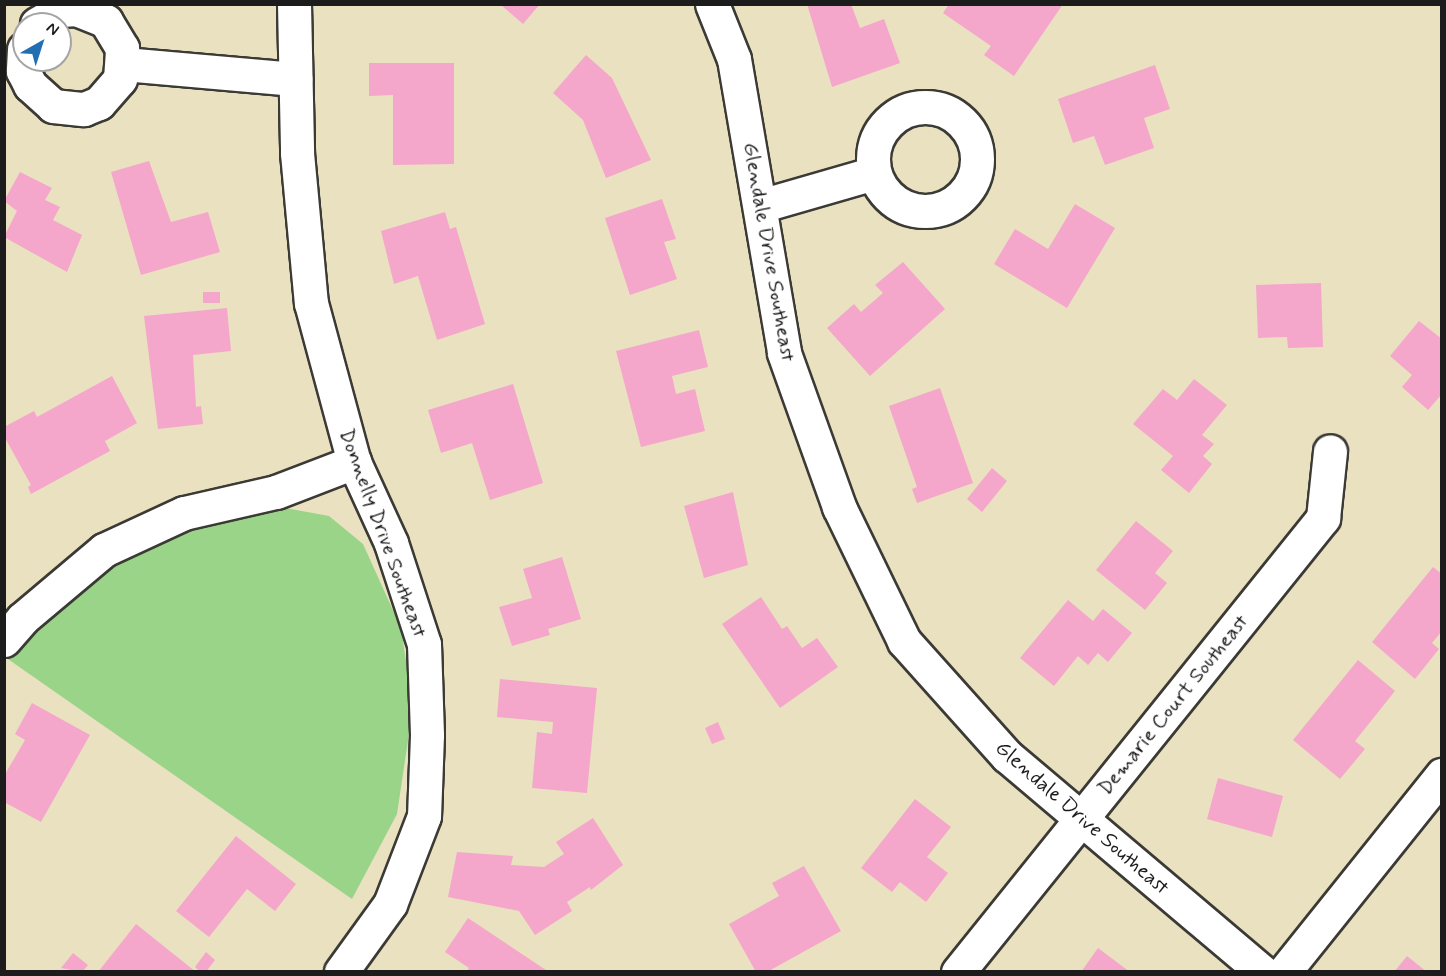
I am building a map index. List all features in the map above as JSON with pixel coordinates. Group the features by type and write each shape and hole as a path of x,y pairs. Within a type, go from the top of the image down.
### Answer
{"street":[{"name":"Donnelly Drive Southeast","path":"294,4 297,153 311,303 354,462 391,543 424,644 427,735 424,816 390,904 341,972"},
{"name":"Glendale Drive Southeast","path":"712,4 734,59 784,352 839,507 904,641 1007,756 1263,972"},
{"path":"24,72 40,98 68,110 99,103 120,79 123,64 116,33 92,13 61,10 58,12"},
{"path":"123,64 295,79"},
{"path":"760,206 874,173"},
{"name":"Demarie Court Southeast","path":"958,972 1323,518 1330,451"},
{"path":"4,640 22,619 104,550 184,513 276,492 354,462"},
{"path":"1284,972 1442,775"}],"green space":[{"path":"280,507 329,516 363,544 401,628 413,707 397,814 352,899 5,657 67,599 135,552 231,515"}],"building":[{"path":"500,4 540,4 523,24"},
{"path":"807,4 851,4 860,28 884,19 900,63 832,87"},
{"path":"949,4 1063,4 1014,76 984,55 991,46 943,13"},
{"path":"586,55 612,78 651,160 606,178 583,120 553,93"},
{"path":"369,63 454,63 454,164 393,165 393,95 369,96"},
{"path":"1155,65 1170,109 1144,118 1154,148 1105,165 1094,136 1073,143 1058,99"},
{"path":"149,161 171,222 208,212 220,252 141,275 111,172"},
{"path":"20,172 52,188 45,200 60,207 53,220 82,235 67,272 4,237 17,211 4,201"},
{"path":"662,199 676,239 664,242 677,279 630,295 605,218"},
{"path":"1075,204 1115,228 1067,308 994,264 1015,229 1048,249"},
{"path":"445,212 450,229 456,227 485,324 437,340 418,276 394,284 381,231"},
{"path":"903,262 945,309 870,376 827,328 854,304 861,312 883,293 875,285"},
{"path":"1321,283 1323,347 1288,348 1287,337 1258,338 1256,285"},
{"path":"203,292 220,292 220,303 203,303"},
{"path":"227,308 231,351 193,355 196,407 201,406 203,424 158,429 144,316"},
{"path":"1419,321 1442,339 1442,394 1428,410 1402,387 1412,375 1390,356"},
{"path":"699,330 708,367 672,376 676,394 695,389 705,431 641,447 616,351"},
{"path":"112,376 137,423 105,441 110,451 31,494 28,487 31,485 4,436 4,427 34,411 37,417"},
{"path":"1194,379 1227,405 1202,435 1214,444 1203,456 1212,464 1189,493 1161,470 1173,456 1133,424 1163,389 1177,400"},
{"path":"513,384 543,483 490,500 472,443 441,453 428,410"},
{"path":"940,388 973,483 917,503 912,489 917,487 889,406"},
{"path":"992,468 1007,481 982,512 967,499"},
{"path":"733,492 748,565 704,578 684,506"},
{"path":"1136,521 1173,551 1155,573 1167,583 1145,610 1096,570"},
{"path":"562,557 581,619 548,629 550,635 512,646 499,607 532,598 523,569"},
{"path":"1433,567 1442,574 1442,631 1432,643 1439,649 1415,679 1372,642"},
{"path":"761,597 782,629 787,626 802,648 817,638 838,667 780,708 722,624"},
{"path":"1068,600 1093,621 1103,609 1132,633 1108,662 1098,653 1088,665 1078,656 1054,686 1020,658"},
{"path":"1358,660 1395,691 1355,741 1365,749 1340,779 1293,740"},
{"path":"500,679 597,688 587,793 532,788 537,732 552,734 553,722 497,717"},
{"path":"32,703 90,735 41,822 4,802 4,776 25,740 15,734"},
{"path":"718,722 725,739 712,744 705,728"},
{"path":"1218,778 1283,796 1272,837 1207,819"},
{"path":"915,799 951,827 927,857 948,873 926,902 900,882 892,892 861,868"},
{"path":"593,818 623,865 591,890 590,887 567,902 572,911 535,935 519,911 448,897 457,852 513,856 511,865 544,867 564,854 556,842"},
{"path":"236,836 296,884 275,911 247,889 209,937 176,911"},
{"path":"804,866 841,931 767,972 756,972 729,924 779,896 772,883"},
{"path":"468,918 549,972 466,972 469,968 445,952"},
{"path":"136,924 196,972 98,972"},
{"path":"1098,948 1130,972 1081,972"},
{"path":"206,952 215,960 206,972 200,972 195,967"},
{"path":"73,953 88,965 82,972 61,968"},
{"path":"1407,956 1427,972 1394,972"}]}
